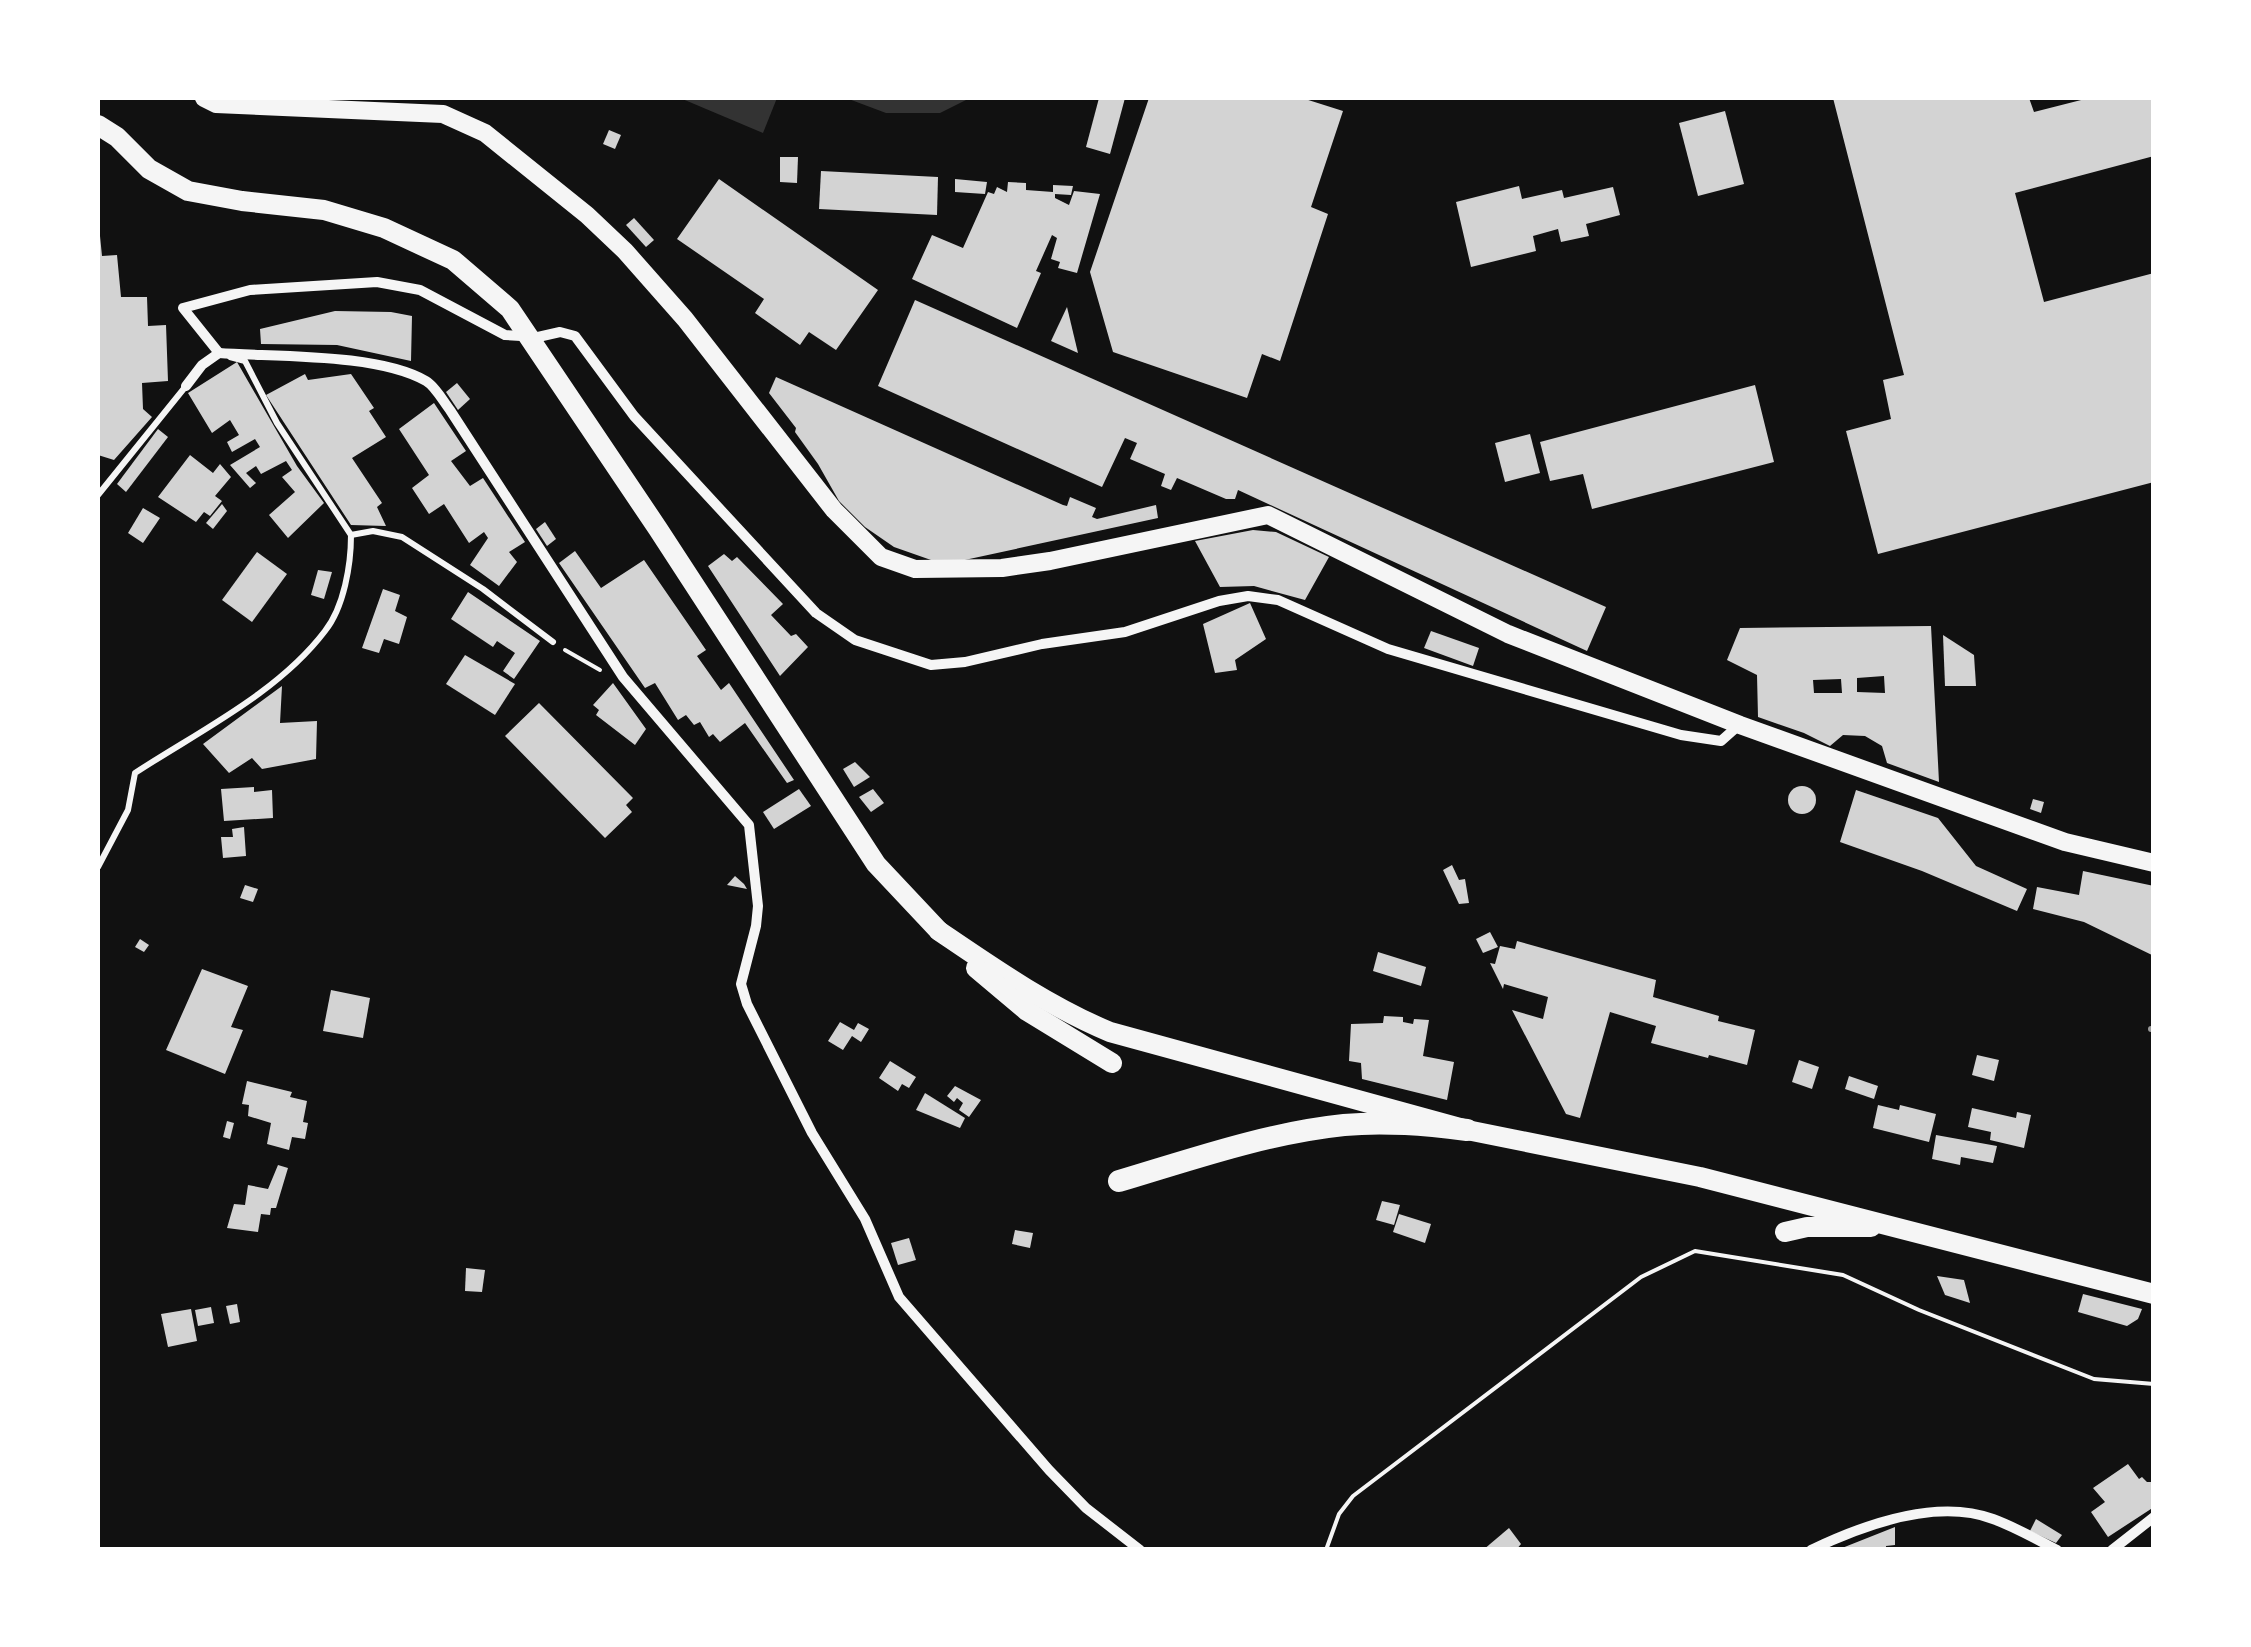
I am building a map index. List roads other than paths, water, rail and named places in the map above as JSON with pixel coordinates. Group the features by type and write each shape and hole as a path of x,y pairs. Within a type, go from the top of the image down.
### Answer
{"highway":[{"path":"1119,1181 1308,1130 1382,1123 1468,1130"}],"main road":[{"path":"98,124 149,169 188,191 324,210 384,228 454,260 510,309 876,864 1013,1000 1112,1063"},
{"path":"940,931 1026,990 1110,1032 1468,1130 1700,1177 2154,1294"},
{"path":"1786,1232 1807,1227 1902,1228"}],"street":[{"path":"204,98 216,104 443,114 485,133 587,215 625,251 685,320 834,510 880,557 916,569 1002,568 1268,515 1508,634 1740,725 2065,842 2154,863"},
{"path":"219,354 183,308 250,290 376,282 420,290 505,335 529,338 560,332 575,336 634,416 816,612 855,640 931,664 965,662 1042,644 1125,632 1219,601 1248,596 1278,600 1388,649 1681,735 1722,741 1740,725"},
{"path":"186,386 202,365 219,354 356,362 389,368 428,382 628,682 748,824 758,906 741,984 744,994 812,1133 865,1219 898,1296 1049,1470 1086,1508 1140,1550"},
{"path":"1811,1550 1841,1535 1902,1518 1964,1512 1992,1518 2058,1550"},
{"path":"2112,1550 2154,1517"}],"lane":[{"path":"98,867 128,810 134,773 281,678 326,630 335,614 351,556 351,535 277,423 244,361 219,354"},
{"path":"98,495 186,386"},
{"path":"351,535 373,532 402,537 483,589 553,642"}]}
